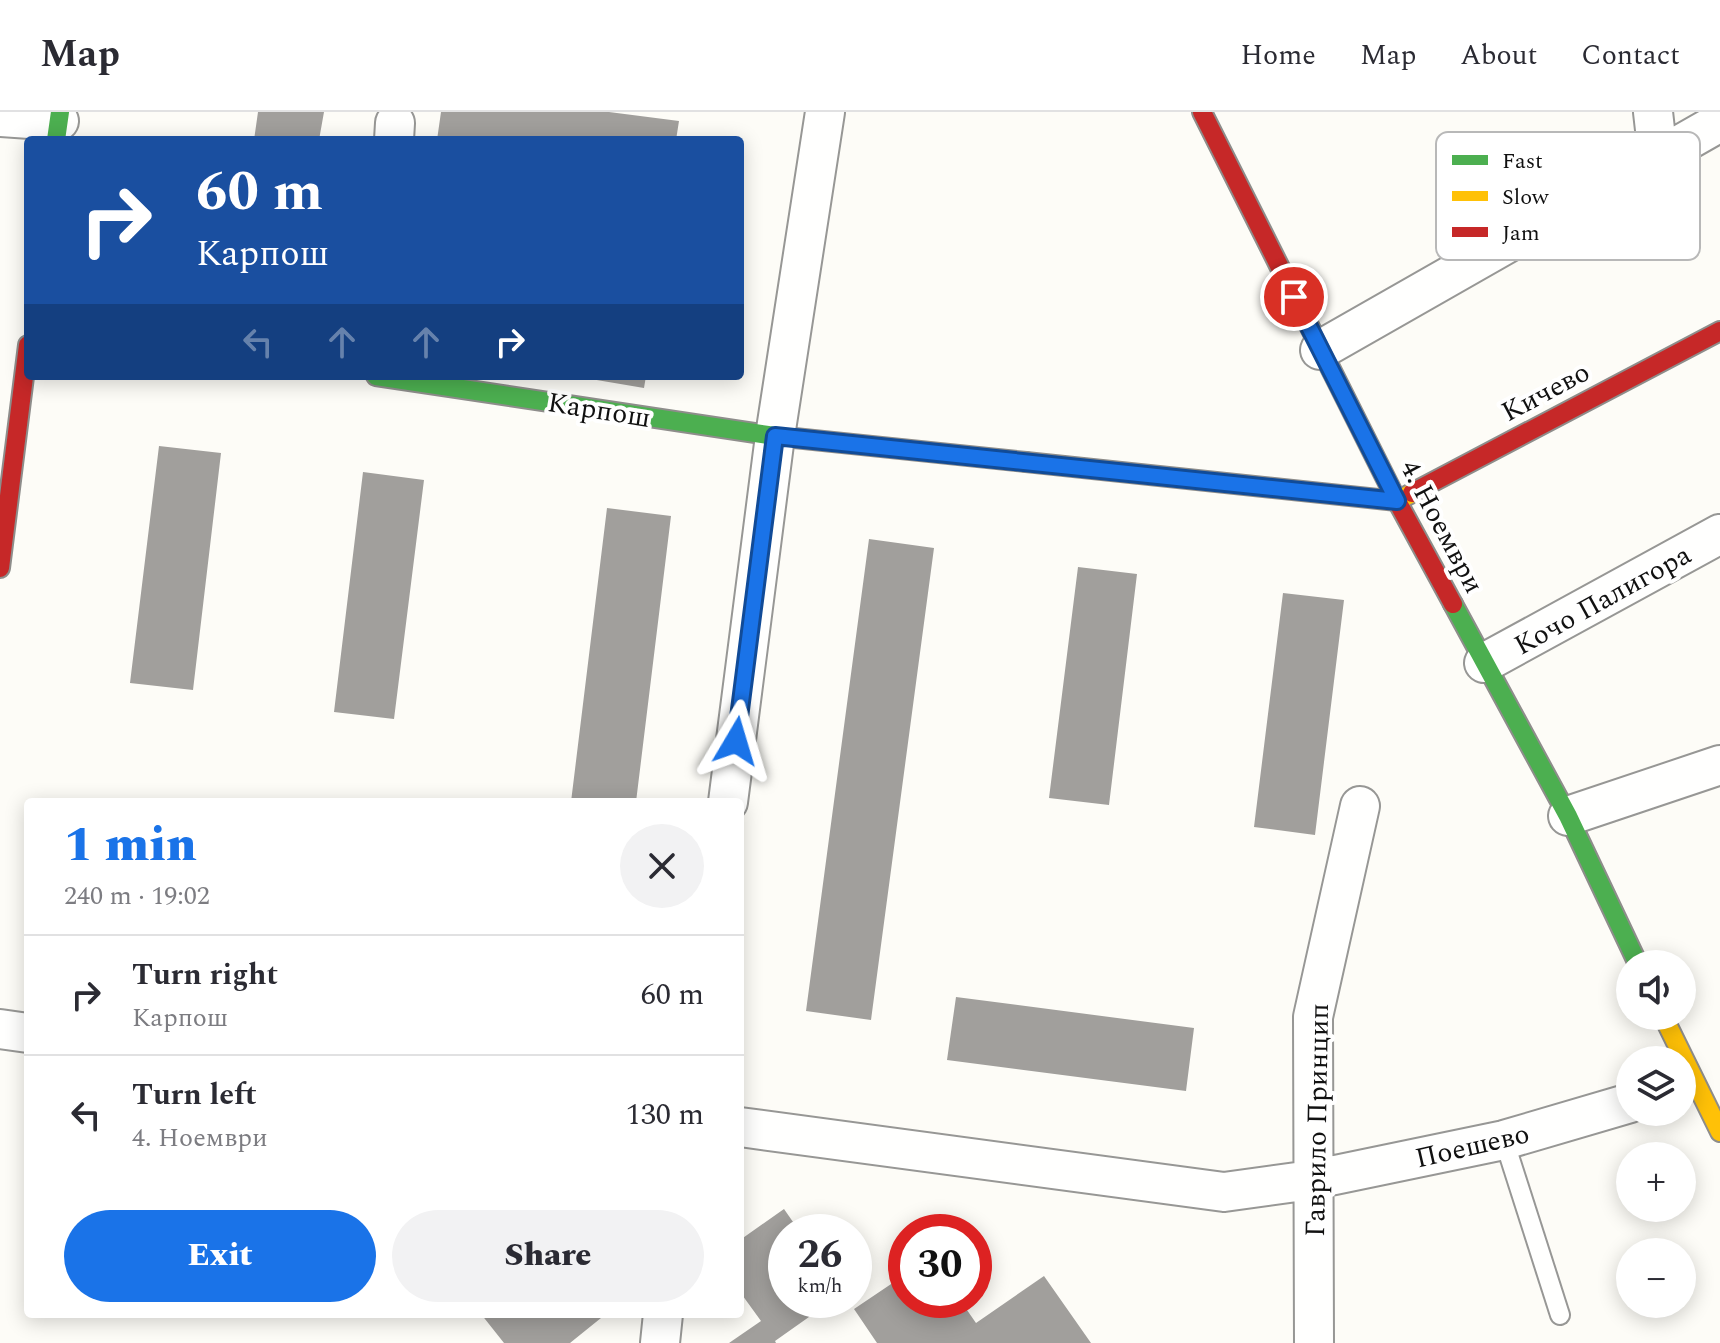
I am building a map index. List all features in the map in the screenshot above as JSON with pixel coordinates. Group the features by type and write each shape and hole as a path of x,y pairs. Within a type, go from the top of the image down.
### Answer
{"street":[{"path":"729,798 775,436 825,112"},
{"name":"4. Ноември","path":"1202,112 1397,501 1568,816 1631,950"},
{"path":"1653,112 1655,132"},
{"path":"0,117 58,124"},
{"path":"1700,133 1720,122"},
{"path":"1320,350 1477,260"},
{"name":"Кичево","path":"1397,501 1720,331"},
{"path":"0,568 24,377"},
{"name":"Карпош","path":"403,380 775,436 1397,501"},
{"name":"Кочо Палигора","path":"1484,663 1720,534"},
{"path":"1568,816 1720,765"},
{"name":"Гаврило Принцип","path":"1314,1343 1311,1180 1313,1017 1360,806"},
{"path":"0,1029 24,1032"},
{"path":"1696,1098 1720,1132"},
{"name":"Поешево","path":"744,1128 1224,1192 1311,1180 1504,1140 1616,1107"},
{"path":"660,1343 663,1318"}],"lane":[{"path":"1504,1140 1560,1315"}],"building":[{"path":"258,112 324,112 320,136 255,136"},
{"path":"441,112 609,112 679,121 677,136 438,136"},
{"path":"597,380 645,380 644,388"},
{"path":"159,446 221,453 193,690 130,683"},
{"path":"363,472 424,480 394,719 334,712"},
{"path":"607,508 671,516 636,798 571,798"},
{"path":"869,539 934,548 871,1020 806,1011"},
{"path":"1078,567 1137,574 1109,805 1049,798"},
{"path":"1283,593 1344,600 1315,835 1254,827"},
{"path":"956,997 1194,1028 1186,1091 947,1060"},
{"path":"768,1220 768,1318 808,1318 776,1343 729,1343 761,1321 744,1298 744,1237"},
{"path":"1044,1276 1091,1343 877,1343 860,1318 872,1318 872,1297 888,1286 888,1318 973,1318 976,1323 983,1318 992,1318 992,1312"},
{"path":"484,1318 601,1318 570,1343 504,1343"}],"traffic: fast":[{"path":"57,136 60,112"},
{"path":"403,380 775,436 1026,462"},
{"path":"1453,604 1568,816 1631,950"}],"traffic: slow":[{"path":"1026,462 1397,501 1412,493"},
{"path":"1670,1030 1720,1132"}],"traffic: jam":[{"path":"1202,112 1397,501 1453,604"},
{"path":"1412,493 1720,331"},
{"path":"0,568 24,377"}],"route":[{"path":"736,741 775,436 1397,501 1294,297"}]}
